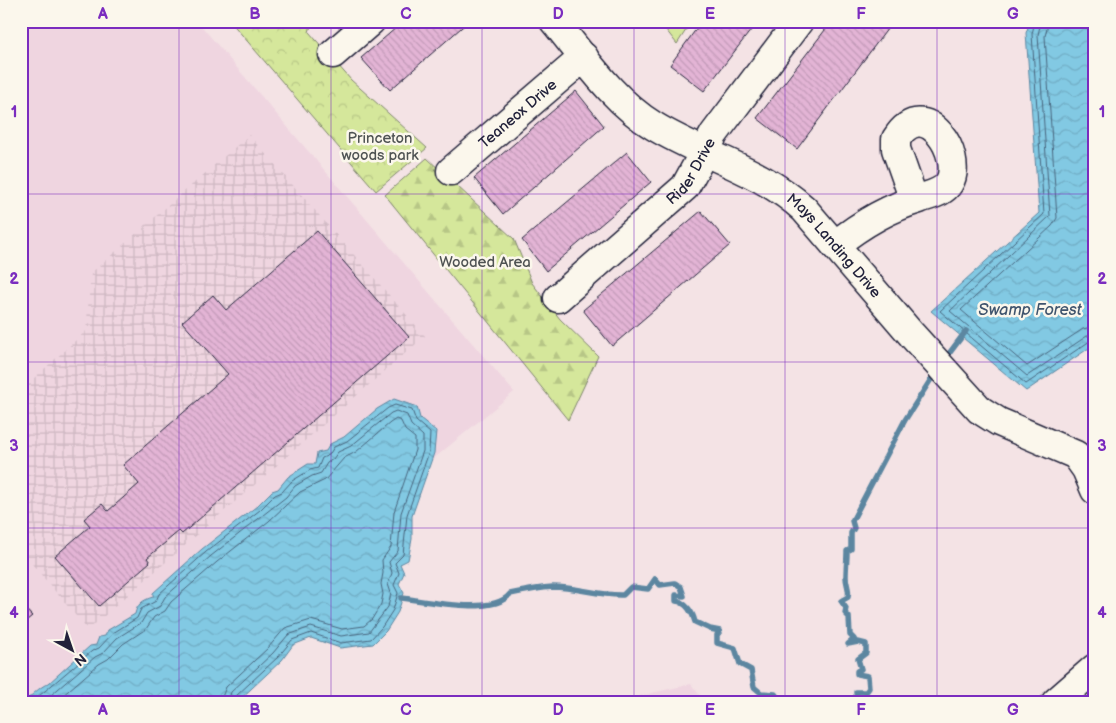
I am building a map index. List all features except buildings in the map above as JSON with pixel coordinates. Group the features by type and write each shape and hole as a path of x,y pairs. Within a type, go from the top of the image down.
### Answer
{"street":[{"path":"333,54 371,21"},
{"name":"Mays Landing Drive","path":"554,21 633,111 655,126 707,150 780,189 804,209 912,335 980,410 999,422 1085,449 1086,469 1095,490"},
{"name":"Rider Drive","path":"558,298 678,195 691,179 714,134 799,21"},
{"name":"Teaneox Drive","path":"451,171 584,57"},
{"path":"835,245 872,219 914,200"},
{"path":"1056,702 1095,668"}],"shaded area":[{"path":"21,21 197,21 514,392 141,702 21,702"},
{"path":"249,135 425,336 88,630 21,551 21,390 86,331 91,273"},
{"path":"691,684 705,702 613,702"}],"green space":[{"name":"Princeton woods park","path":"230,21 306,21 311,26 309,32 351,80 427,148 376,191"},
{"path":"659,21 692,21 677,44"},
{"name":"Wooded Area","path":"427,158 514,239 532,283 560,319 598,356 568,420 385,195"}],"water":[{"name":"Swamp Forest","path":"1030,21 1095,21 1095,344 1026,391 931,311 1039,213 1026,33"},
{"path":"394,399 417,407 420,418 436,431 434,453 412,516 412,539 408,560 400,564 404,573 399,584 404,593 398,612 386,631 373,644 340,648 311,638 293,645 282,660 237,702 23,702 49,683 90,646 96,645 99,637 105,636 108,630 135,614 141,603 153,597 153,593 202,549 257,506 272,491 278,489 288,477 308,464 315,464 317,453 326,451 330,444 344,437 377,409"}],"waterway":[{"path":"945,359 966,331"},
{"path":"857,702 856,692 866,692 869,688 868,676 857,674 857,671 861,669 858,659 866,653 866,644 858,642 848,644 854,639 850,635 849,617 845,613 846,608 841,601 848,597 846,577 847,551 851,549 851,533 854,528 852,521 905,420 935,373"},
{"path":"401,598 475,606 502,601 510,594 548,587 623,595 631,587 648,589 655,579 660,585 675,583 681,587 684,596 676,595 676,601 683,603 688,608 695,622 710,629 720,631 717,635 717,643 735,648 740,664 751,670 754,687 761,693 775,694 781,702"}]}
